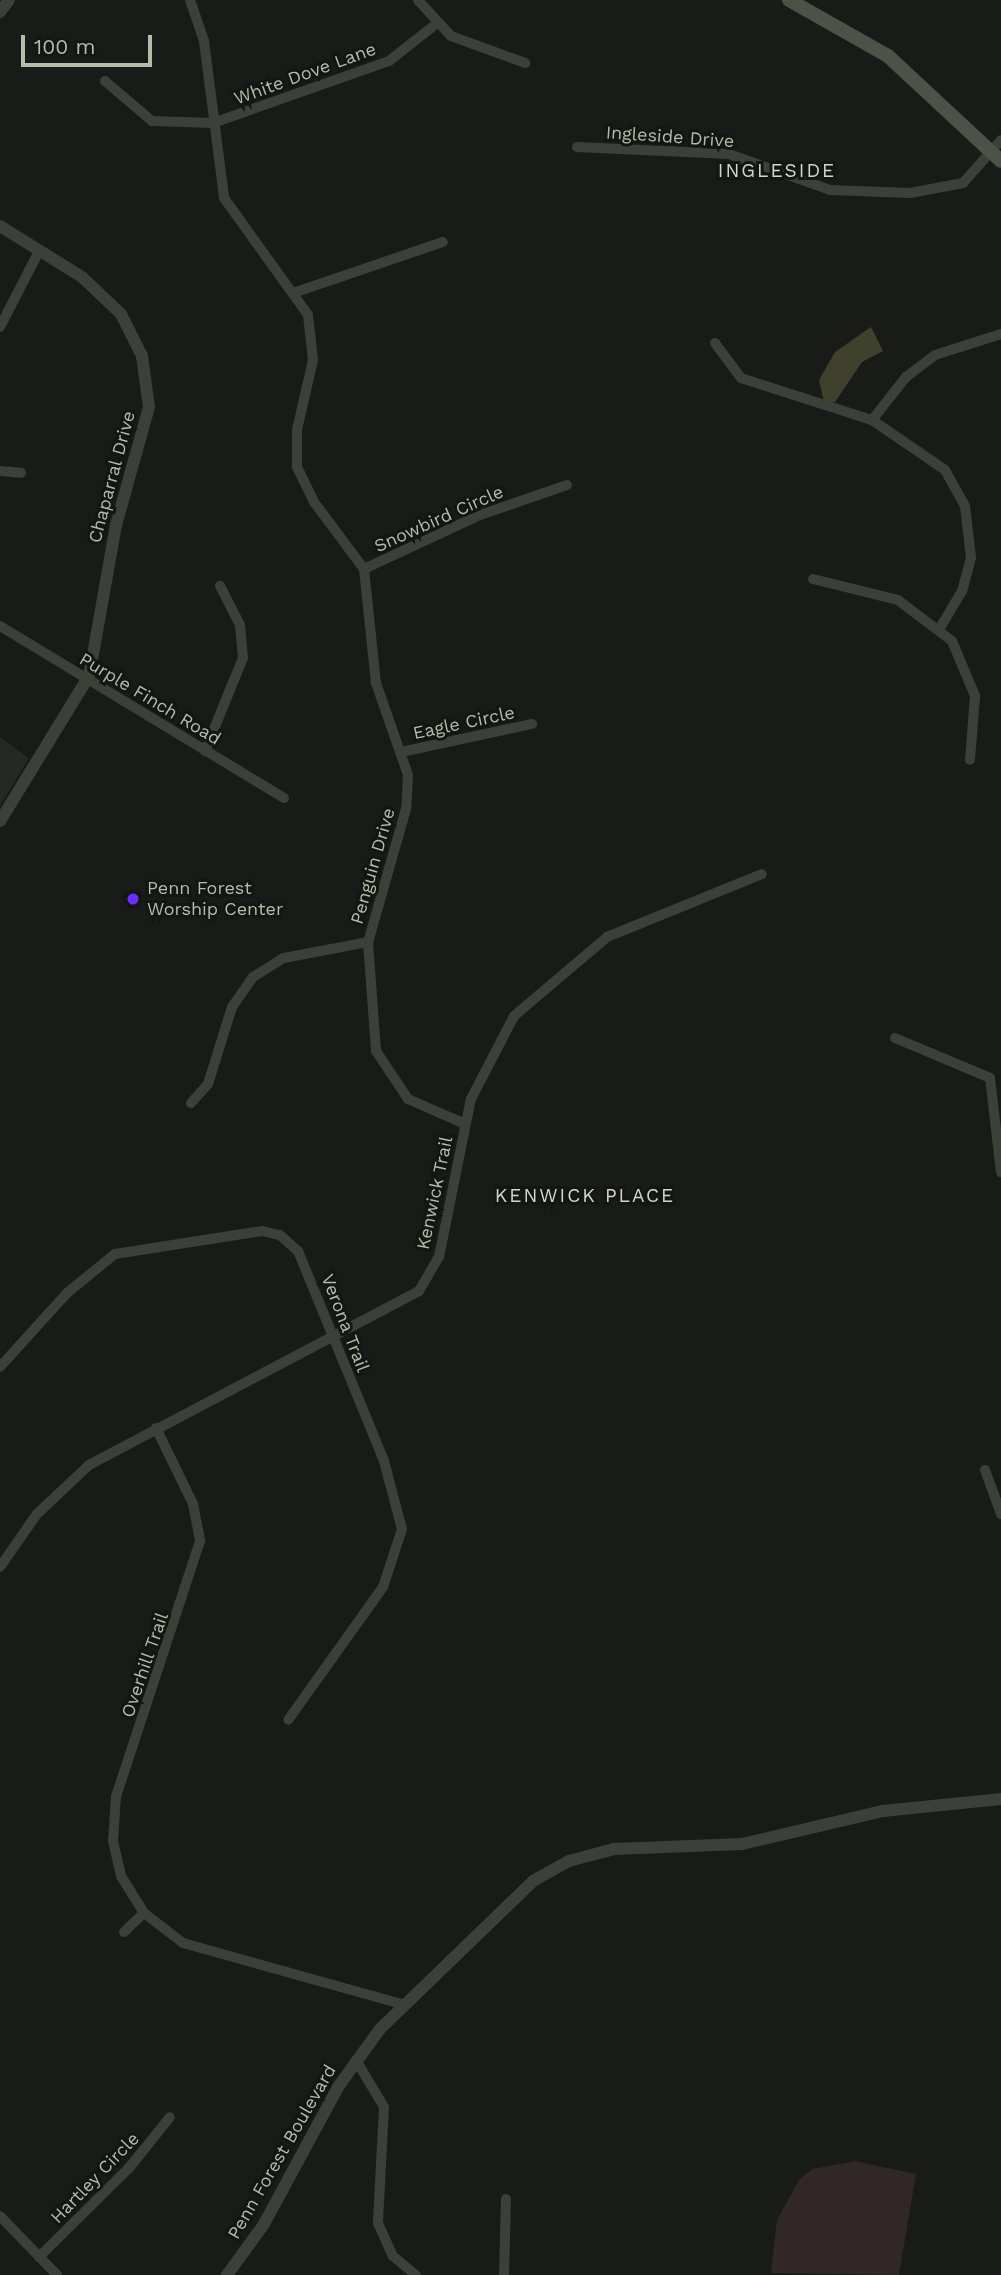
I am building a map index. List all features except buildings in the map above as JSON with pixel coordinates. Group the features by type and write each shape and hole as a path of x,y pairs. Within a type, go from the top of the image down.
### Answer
{"main road":[{"path":"789,0 888,56 999,152"}],"street":[{"path":"0,12 9,0"},
{"name":"Penguin Drive","path":"190,0 204,41 213,122 229,211 296,292 313,342 297,430 297,467 314,502 363,569 376,683 401,752 408,801 368,942 373,1037 381,1065 420,1108 465,1124"},
{"path":"418,0 436,24 525,63"},
{"name":"White Dove Lane","path":"105,81 152,121 213,122 388,61 436,24"},
{"name":"Ingleside Drive","path":"577,147 729,154 849,192 952,188 999,152"},
{"name":"Chaparral Drive","path":"0,226 37,253 96,288 121,314 138,344 149,390 146,426 116,525 87,680 0,821"},
{"path":"296,292 443,242"},
{"path":"0,327 37,253"},
{"path":"872,420 906,377 935,355 1001,334"},
{"path":"715,343 732,371 755,386 872,420 934,459 965,506 968,574 940,628"},
{"path":"0,471 22,473"},
{"name":"Snowbird Circle","path":"363,569 480,515 567,485"},
{"path":"813,579 898,600 940,628 971,680 976,714 970,760"},
{"path":"205,751 243,658 240,625 220,586"},
{"name":"Purple Finch Road","path":"0,626 284,797"},
{"name":"Eagle Circle","path":"401,752 532,724"},
{"name":"Kenwick Trail","path":"0,1567 69,1481 156,1428 395,1309 428,1280 442,1244 465,1124 494,1046 540,990 629,925 755,883 762,874"},
{"path":"191,1103 208,1084 232,1007 253,977 284,958 368,942"},
{"path":"895,1038 990,1078 1001,1172"},
{"name":"Verona Trail","path":"0,1367 106,1258 244,1231 271,1232 292,1243 334,1339 398,1502 401,1543 383,1587 288,1720"},
{"name":"Overhill Trail","path":"156,1428 193,1504 200,1541 113,1813 119,1868 144,1913 165,1933 202,1951 401,2004"},
{"path":"985,1470 1001,1514"},
{"name":"Penn Forest Boulevard","path":"227,2275 264,2224 356,2060 401,2004 514,1895 589,1854 742,1844 883,1811 1001,1799"},
{"path":"124,1932 144,1913"},
{"path":"356,2060 384,2107 377,2223 393,2256 416,2275"},
{"name":"Hartley Circle","path":"39,2257 129,2168 170,2117"},
{"path":"504,2275 506,2199"},
{"path":"0,2216 57,2275"}],"shaded area":[{"path":"871,327 883,351 862,362 835,402 824,402 819,380 835,352"},
{"path":"0,737 29,758 0,806"},
{"path":"855,2161 916,2174 899,2275 771,2273 777,2220 799,2180 812,2169"}],"place":[{"name":"Penn Forest Worship Center","path":"133,899"}],"district":[{"name":"INGLESIDE","path":"777,171"},
{"name":"KENWICK PLACE","path":"585,1196"}]}
